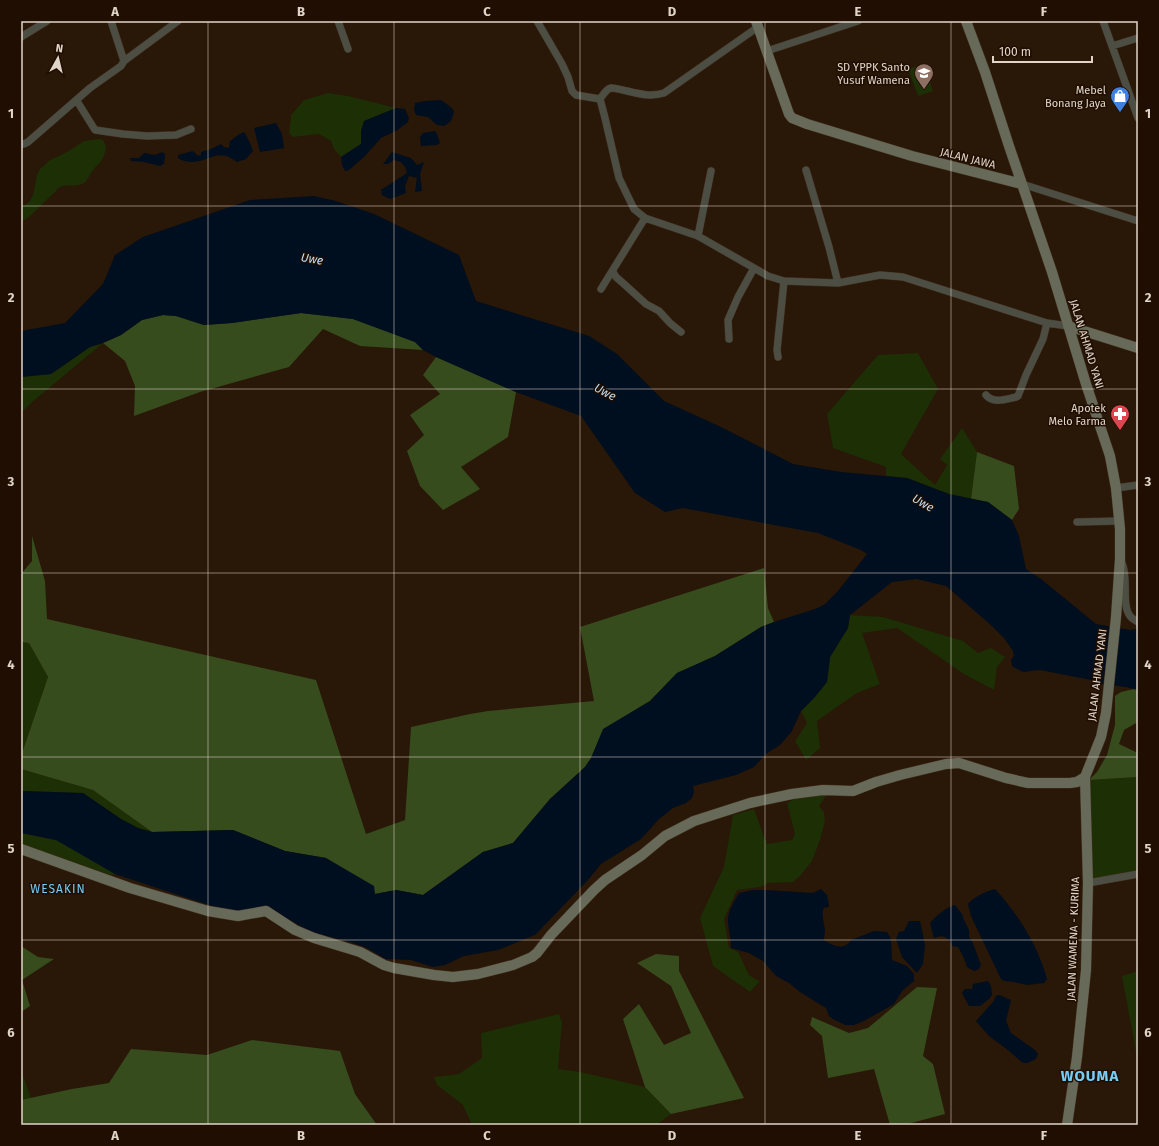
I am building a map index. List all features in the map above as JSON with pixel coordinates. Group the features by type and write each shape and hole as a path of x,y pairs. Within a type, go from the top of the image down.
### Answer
{"street":[{"path":"21,36 46,21"},
{"path":"111,21 124,61"},
{"path":"21,144 28,142 77,101 90,88 121,66 124,61 178,21"},
{"path":"338,21 348,49"},
{"path":"536,21 562,64 572,91 576,95 600,99"},
{"path":"858,21 767,51 757,24 664,93 657,95 645,95 611,88 606,90 600,99 619,178 634,209 645,218 698,236 768,276 784,281 838,283 880,275 903,277 1047,323 1068,326 1138,348"},
{"name":"JALAN AHMAD YANI","path":"966,21 985,72 1052,272 1086,384 1110,456 1116,488 1120,559 1116,617 1106,713 1101,737 1085,776"},
{"path":"1103,21 1138,118"},
{"path":"1112,46 1138,38"},
{"name":"JALAN JAWA","path":"767,51 789,114 792,118 912,156 1022,184 1138,221"},
{"path":"77,101 95,130 147,136 176,135 191,128"},
{"path":"806,170 838,283"},
{"path":"698,236 711,171"},
{"path":"601,289 613,272 645,218"},
{"path":"729,339 728,320 738,296 754,268"},
{"path":"613,272 620,281 646,304 659,311 681,332"},
{"path":"778,357 777,350 784,281"},
{"path":"986,395 993,401 1018,396 1043,339 1047,323"},
{"path":"1116,488 1138,484"},
{"path":"1077,522 1119,521"},
{"path":"1120,559 1124,571 1127,609 1131,617 1138,622"},
{"path":"21,849 130,888 208,911 238,916 266,911 295,930 314,938 360,952 384,965 394,968 426,974 466,976 513,965 532,956 605,880 665,836 694,820 750,803 792,794 823,790 853,791 888,778 946,764 959,763 1006,778 1028,783 1070,783 1077,782 1085,776"},
{"name":"JALAN WAMENA - KURIMA","path":"1067,1125 1077,1057 1086,970 1088,883 1085,776"},
{"path":"1088,883 1138,874"}],"green space":[{"path":"924,64 933,91 918,96 908,69"},
{"path":"328,93 348,96 396,108 364,121 361,131 361,144 341,157 334,149 331,141 319,134 293,137 289,133 291,115 304,100"},
{"path":"99,139 103,140 106,146 104,155 88,179 80,185 61,186 29,217 21,222 21,208 30,201 33,195 37,175 40,169 50,160 67,152 84,141"},
{"path":"301,313 353,319 415,342 423,350 360,346 323,329 289,367 200,392 134,416 135,386 125,361 103,343 121,335 142,320 163,315 176,316 204,325 232,323"},
{"path":"103,343 21,413 21,377 51,374 90,347"},
{"path":"918,353 938,389 901,454 935,485 947,465 940,459 962,428 977,452 971,499 949,494 907,478 886,476 886,467 833,448 827,414 878,355"},
{"path":"436,357 516,392 508,437 461,467 480,489 443,510 420,486 407,451 424,435 410,415 440,394 423,375"},
{"path":"977,452 1014,466 1019,509 1012,520 988,502 971,499"},
{"path":"32,536 45,581 47,619 316,680 366,834 405,820 411,727 488,711 594,701 580,627 764,568 768,608 774,622 761,627 715,656 677,673 650,701 604,729 591,758 585,767 550,799 513,843 483,852 423,895 396,890 375,894 326,858 285,851 233,830 152,832 93,790 21,769 21,756 48,677 29,643 21,642 21,574 32,561"},
{"path":"850,615 883,617 963,641 978,653 991,648 1005,657 997,667 994,690 964,674 897,628 862,633 880,684 857,693 817,721 820,748 806,760 795,741 807,723 801,711 827,682 830,657 848,628"},
{"path":"21,642 29,643 48,677 21,756"},
{"path":"1134,689 1138,690 1138,722 1124,730 1119,744 1138,753 1138,777 1089,780 1097,772 1107,755 1115,725 1115,696 1121,692"},
{"path":"21,769 93,790 152,832 138,828 121,819 83,793 21,791"},
{"path":"1138,777 1138,870 1090,881 1089,780"},
{"path":"827,794 819,806 824,812 825,821 820,840 812,861 800,876 793,882 768,883 760,887 737,890 724,919 729,948 738,952 749,975 760,981 750,992 713,966 700,918 724,867 733,815 754,809 767,844 792,840 795,834 787,803 795,799"},
{"path":"21,833 56,840 118,869 115,874 111,875 21,844"},
{"path":"21,946 38,957 54,959 22,980 30,1006 21,1012"},
{"path":"656,954 679,956 679,971 744,1098 671,1114 645,1087 623,1019 639,1004 664,1045 691,1033 671,986 637,963"},
{"path":"1138,971 1138,1063 1122,976"},
{"path":"917,987 937,988 923,1056 933,1064 945,1114 904,1125 890,1125 874,1069 828,1078 822,1036 810,1025 812,1017 849,1033 868,1028"},
{"path":"559,1014 562,1022 558,1069 581,1072 645,1087 671,1114 656,1125 472,1125 463,1105 437,1085 434,1077 459,1074 482,1058 481,1033"},
{"path":"252,1040 340,1051 355,1094 377,1125 21,1125 21,1100 109,1083 131,1049 207,1055"},
{"path":"21,1070 31,1098 21,1100"}],"water":[{"path":"441,100 452,108 454,112 451,121 444,126 437,125 428,117 416,115 414,110 415,103"},
{"path":"396,108 405,109 409,118 408,122 396,131 381,138 365,156 349,170 345,171 342,165 341,157 361,144 361,131 364,121"},
{"path":"276,123 282,134 284,148 260,152 254,128"},
{"path":"435,131 440,143 437,145 421,146 420,137 423,133"},
{"path":"244,132 253,151 246,159 237,162 229,157 220,155 192,162 178,158 178,155 193,151 198,156 201,155 201,152 221,144 224,147 229,148 230,141"},
{"path":"162,152 165,154 164,164 160,166 144,162 131,161 130,158 139,158 144,153 155,155"},
{"path":"392,152 411,158 417,165 424,162 420,174 422,191 415,192 417,178 409,176 405,186 406,193 390,199 382,195 381,190 407,173 401,162 394,160 388,164 383,164"},
{"name":"Uwe","path":"314,196 336,201 374,214 459,255 476,301 589,336 617,354 664,401 721,427 793,464 841,472 907,478 949,494 988,502 1012,520 1019,536 1026,569 1041,579 1096,624 1130,630 1138,629 1138,690 1096,683 1091,680 1040,670 1025,672 1020,671 1012,666 1011,660 1014,656 1013,651 1004,638 946,586 917,579 892,582 850,615 848,628 830,657 827,682 801,711 792,731 780,745 766,754 754,767 736,775 693,786 694,792 692,798 686,803 673,808 659,819 641,839 601,864 588,880 535,935 498,950 464,956 445,965 433,967 411,960 386,959 367,948 311,932 267,907 238,912 212,906 115,874 56,840 21,833 21,791 83,793 121,819 138,828 152,832 233,830 285,851 326,858 374,886 375,894 396,890 423,895 483,852 513,843 550,799 585,767 591,758 603,729 650,701 677,673 715,656 761,627 818,608 825,604 838,591 867,554 861,550 818,533 683,508 665,512 635,493 581,416 516,392 436,357 423,350 415,342 353,319 301,313 232,323 204,325 176,316 163,315 142,320 121,335 90,347 51,374 21,377 21,331 65,323 103,284 115,255 143,237 250,200"},
{"path":"821,889 827,895 829,906 826,908 824,907 823,910 825,930 824,940 835,946 842,946 851,940 874,931 887,932 891,939 892,960 907,966 914,974 914,981 902,991 894,1004 854,1025 845,1025 833,1019 829,1016 826,1008 776,976 763,961 749,953 731,948 728,919 731,907 739,893 753,890 766,890 813,893"},
{"path":"995,889 1012,909 1033,943 1047,979 1044,983 1027,985 1004,981 1001,979 971,916 968,904 980,895"},
{"path":"955,905 962,914 969,930 969,937 981,965 979,969 974,971 967,967 958,947 952,946 949,940 943,936 934,938 930,923 941,912"},
{"path":"909,921 920,921 925,945 923,964 917,973 902,957 896,939 899,932 904,931"},
{"path":"988,981 991,986 992,995 989,999 980,1006 969,1006 962,993 965,989 972,989 973,984"},
{"path":"999,995 1011,1000 1006,1021 1011,1033 1035,1050 1038,1054 1036,1059 1023,1063 989,1036 976,1021 993,1002 996,996"}],"place":[{"name":"SD YPPK Santo Yusuf Wamena","path":"924,90"},
{"name":"Mebel Bonang Jaya","path":"1120,113"},
{"name":"Apotek Melo Farma","path":"1120,431"}],"district":[{"name":"WESAKIN","path":"58,889"},
{"name":"WOUMA","path":"1090,1076"}]}
